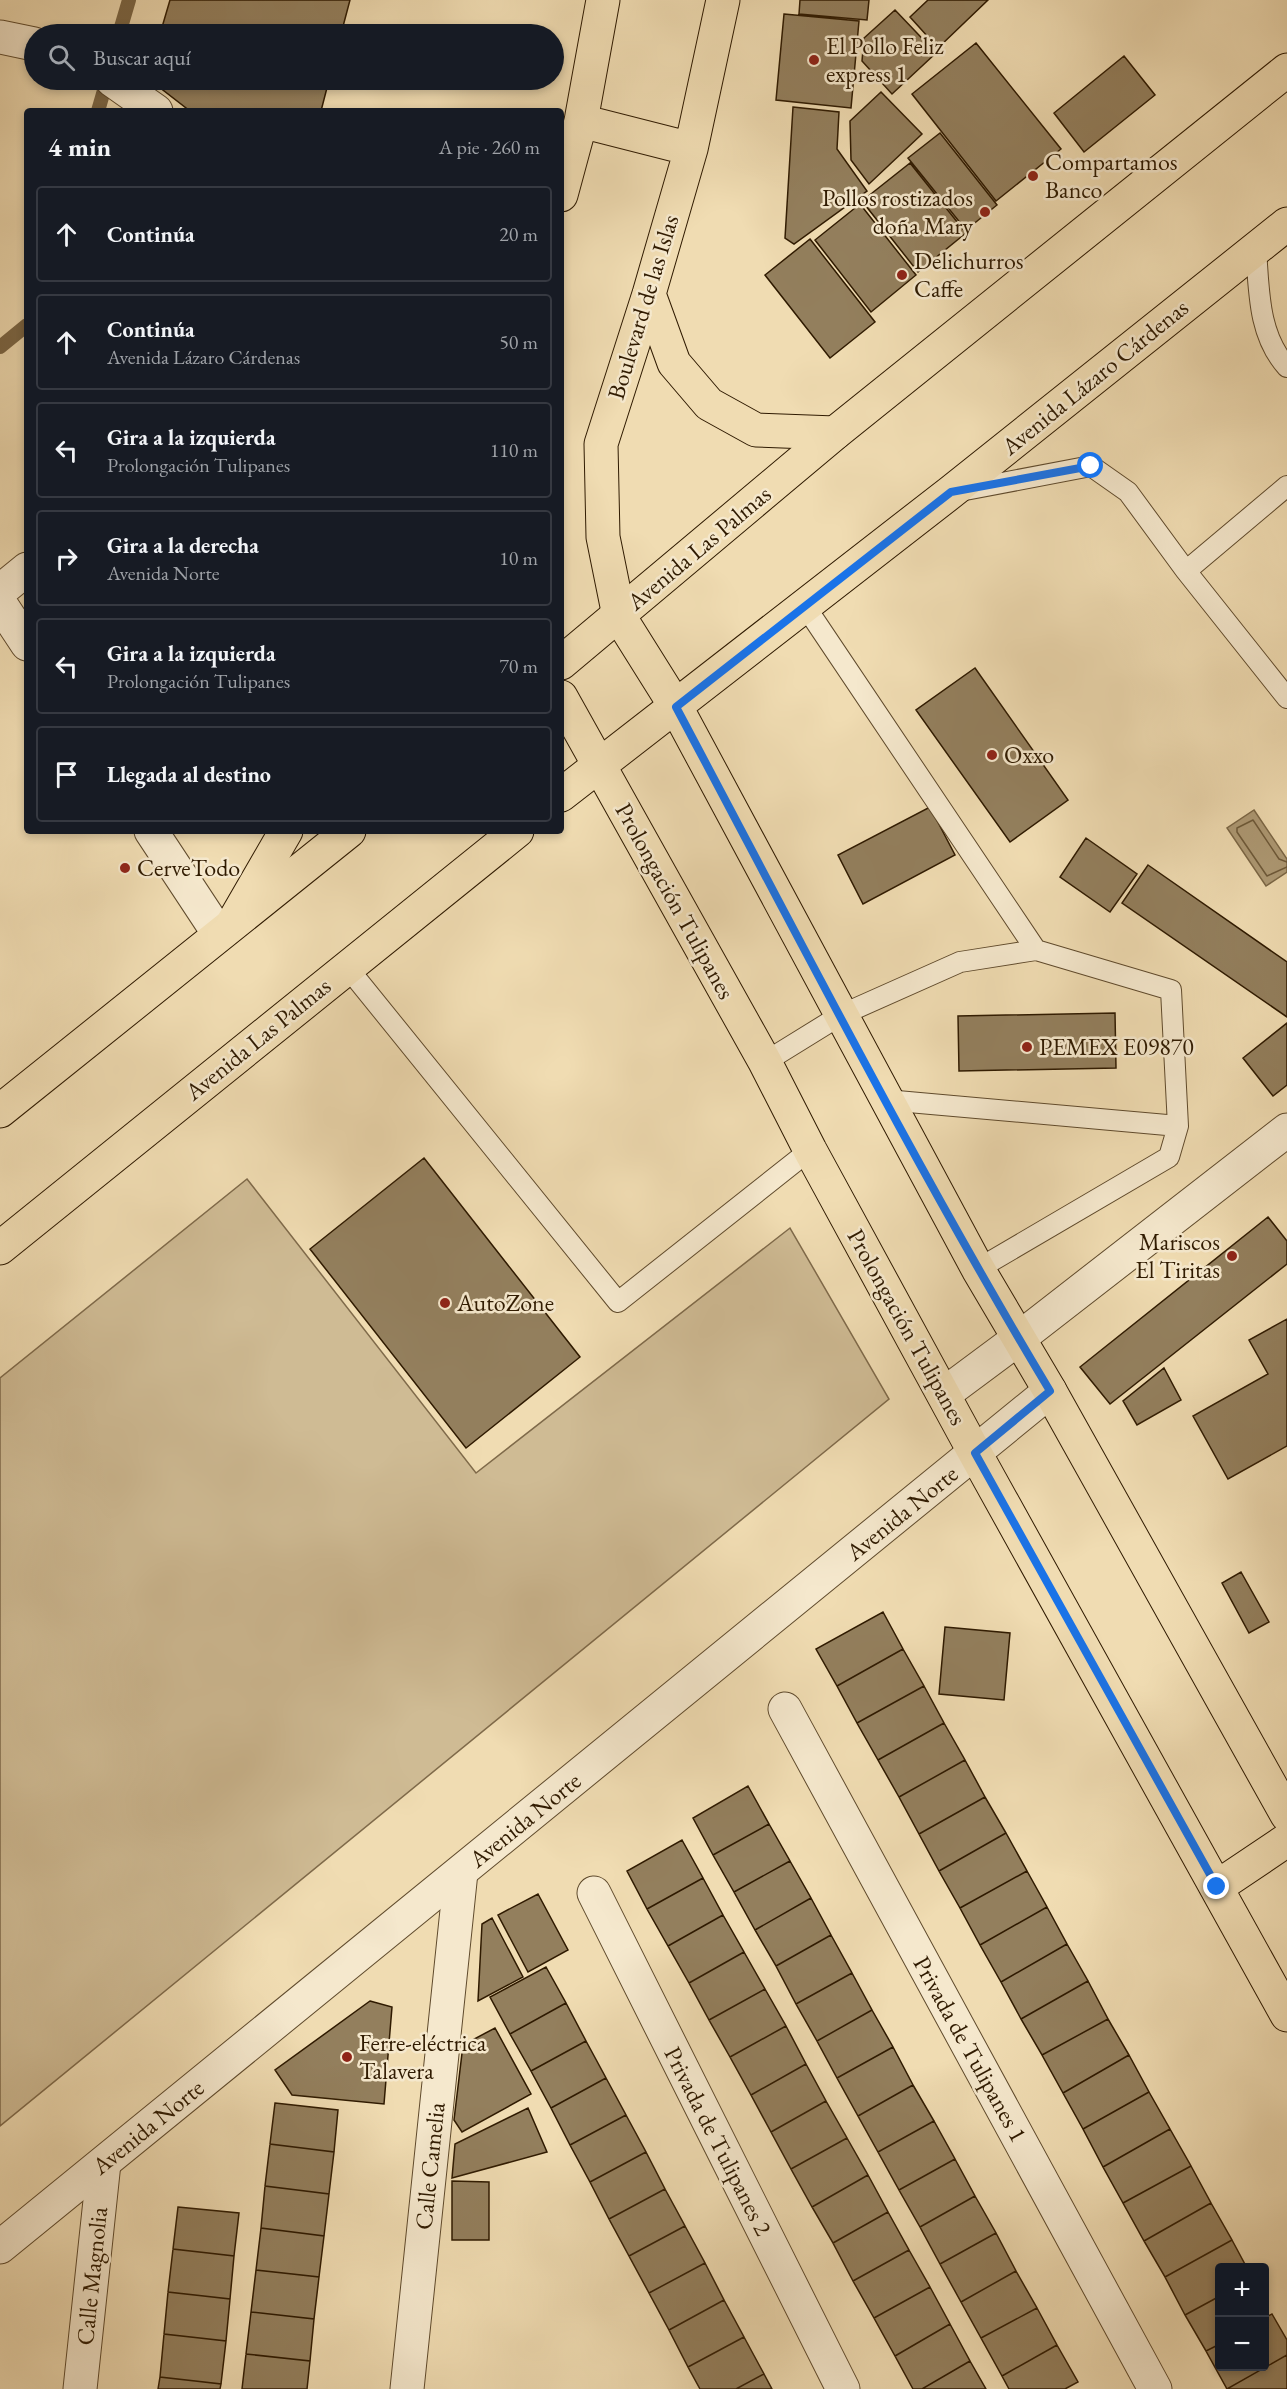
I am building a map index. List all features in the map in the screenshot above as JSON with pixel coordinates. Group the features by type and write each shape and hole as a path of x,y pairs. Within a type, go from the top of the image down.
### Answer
{"main road":[{"path":"564,184 581,122 603,0"},
{"name":"Boulevard de las Islas","path":"619,616 603,537 601,444 649,294 691,149 723,0"},
{"path":"649,294 675,363 710,404 756,430 835,433 1287,70"},
{"path":"581,122 691,149"},
{"name":"Avenida Lázaro Cárdenas","path":"676,707 951,492 1287,224"},
{"name":"Avenida Las Palmas","path":"564,661 835,433"},
{"path":"619,616 676,707 978,1269 1050,1391 1287,1815"},
{"path":"564,702 599,765"},
{"path":"564,793 676,707"},
{"name":"Prolongación Tulipanes","path":"599,765 765,1062 810,1150 975,1453 1287,2014"},
{"path":"227,927 284,834"},
{"path":"0,1111 345,834"},
{"name":"Avenida Las Palmas","path":"0,1248 513,834"},
{"path":"1217,1887 1287,1840"}],"street":[{"path":"0,37 24,43"},
{"path":"126,90 149,106"},
{"path":"0,591 24,571"},
{"path":"0,603 24,639"},
{"path":"153,834 227,927"},
{"path":"944,1394 1287,1130"},
{"name":"Avenida Norte","path":"0,2247 1050,1391"},
{"name":"Privada de Tulipanes 1","path":"785,1709 1155,2389"},
{"name":"Calle Camelia","path":"407,2389 461,1872"},
{"name":"Privada de Tulipanes 2","path":"594,1893 843,2389"},
{"name":"Calle Magnolia","path":"80,2389 104,2163"}],"lane":[{"path":"1256,249 1260,298 1267,338 1283,363"},
{"path":"951,492 1091,466 1128,492 1186,571 1287,698"},
{"path":"1186,571 1287,486"},
{"path":"806,606 1036,950"},
{"path":"765,1062 841,1015 960,962 1036,950 1172,990 1178,1126 1169,1157 978,1269"},
{"path":"347,967 618,1302 810,1150"},
{"path":"886,1100 1178,1126"}],"shaded area":[{"path":"247,1179 476,1473 790,1228 889,1399 0,2126 0,1378"}],"water":[{"path":"1254,810 1287,859 1287,872 1266,886 1227,828"}],"building":[{"path":"170,0 350,0 344,24 163,24"},
{"path":"800,0 869,0 867,20 799,14"},
{"path":"928,0 988,0 938,48 910,17"},
{"path":"895,10 936,53 892,94 862,61 864,38"},
{"path":"784,14 859,21 851,108 776,100"},
{"path":"976,43 1061,149 996,201 912,94"},
{"path":"1124,56 1155,95 1084,152 1054,113"},
{"path":"163,90 326,90 322,108 186,108"},
{"path":"881,92 922,134 869,184 851,160 850,121"},
{"path":"793,107 839,112 837,149 867,191 794,244 785,238"},
{"path":"940,133 997,205 966,230 908,158"},
{"path":"910,163 966,233 918,272 862,201"},
{"path":"860,204 916,275 871,312 815,240"},
{"path":"810,239 875,322 830,358 765,275"},
{"name":"Oxxo","path":"975,668 1068,800 1010,842 916,710"},
{"path":"930,807 955,855 863,904 838,855"},
{"path":"1086,838 1137,874 1110,912 1060,877"},
{"path":"1148,865 1287,962 1287,1017 1122,903"},
{"path":"1115,1013 1116,1068 959,1071 958,1016"},
{"path":"1287,1023 1287,1085 1273,1096 1243,1058"},
{"name":"AutoZone","path":"424,1158 580,1357 466,1448 310,1249"},
{"path":"1268,1217 1287,1241 1287,1264 1110,1404 1080,1367"},
{"path":"1287,1319 1287,1446 1228,1479 1193,1416 1268,1374 1249,1340"},
{"path":"1164,1368 1181,1400 1137,1425 1123,1401"},
{"path":"1241,1572 1269,1622 1249,1633 1222,1583"},
{"path":"883,1612 903,1649 837,1686 816,1649"},
{"path":"945,1627 1010,1633 1004,1700 939,1694"},
{"path":"903,1649 924,1686 857,1723 837,1686"},
{"path":"924,1686 944,1723 878,1760 857,1723"},
{"path":"944,1723 965,1760 899,1797 878,1760"},
{"path":"965,1760 985,1797 919,1834 899,1797"},
{"path":"748,1786 769,1824 713,1855 693,1818"},
{"path":"985,1797 1006,1833 939,1871 919,1834"},
{"path":"769,1824 790,1861 734,1892 713,1855"},
{"path":"1006,1833 1027,1871 960,1908 939,1871"},
{"path":"682,1840 703,1878 647,1909 627,1871"},
{"path":"790,1861 811,1898 755,1930 734,1892"},
{"path":"1027,1871 1047,1907 980,1945 960,1908"},
{"path":"703,1878 723,1915 668,1946 647,1909"},
{"path":"538,1894 568,1950 528,1972 498,1915"},
{"path":"811,1898 831,1935 776,1966 755,1930"},
{"path":"1047,1907 1067,1944 1001,1982 980,1945"},
{"path":"723,1915 744,1952 689,1983 668,1946"},
{"path":"492,1918 523,1977 478,2001 482,1924"},
{"path":"831,1935 852,1973 796,2004 776,1966"},
{"path":"1067,1944 1088,1981 1021,2019 1001,1982"},
{"path":"744,1952 765,1989 709,2020 689,1983"},
{"path":"546,1967 566,2003 510,2034 490,1997"},
{"path":"852,1973 872,2010 817,2041 796,2004"},
{"path":"1088,1981 1108,2019 1042,2055 1021,2019"},
{"path":"765,1989 786,2026 730,2057 709,2020"},
{"path":"370,2001 392,2007 384,2104 292,2095 275,2070"},
{"path":"566,2003 586,2041 531,2071 510,2034"},
{"path":"872,2010 893,2047 837,2078 817,2041"},
{"path":"1108,2019 1129,2055 1063,2093 1042,2055"},
{"path":"786,2026 806,2064 751,2095 730,2057"},
{"path":"495,2028 531,2094 462,2132 454,2120 463,2045"},
{"path":"586,2041 606,2078 551,2108 531,2071"},
{"path":"893,2047 913,2085 858,2116 837,2078"},
{"path":"1129,2055 1149,2092 1083,2129 1063,2093"},
{"path":"806,2064 826,2101 771,2132 751,2095"},
{"path":"606,2078 626,2115 570,2145 551,2108"},
{"path":"913,2085 934,2121 878,2152 858,2116"},
{"path":"1149,2092 1170,2129 1103,2167 1083,2129"},
{"path":"826,2101 847,2138 791,2169 771,2132"},
{"path":"275,2103 338,2110 334,2152 270,2144"},
{"path":"528,2108 547,2152 452,2178 455,2144"},
{"path":"626,2115 646,2152 590,2182 570,2145"},
{"path":"934,2121 955,2159 899,2190 878,2152"},
{"path":"1170,2129 1191,2166 1123,2203 1103,2167"},
{"path":"847,2138 868,2175 812,2207 791,2169"},
{"path":"270,2144 334,2152 329,2194 265,2186"},
{"path":"646,2152 665,2189 609,2219 590,2182"},
{"path":"955,2159 975,2196 920,2227 899,2190"},
{"path":"1191,2166 1211,2203 1144,2241 1123,2203"},
{"path":"868,2175 888,2212 833,2243 812,2207"},
{"path":"452,2181 489,2182 489,2240 452,2240"},
{"path":"265,2186 329,2194 324,2236 261,2228"},
{"path":"665,2189 685,2226 629,2256 609,2219"},
{"path":"975,2196 996,2233 940,2264 920,2227"},
{"path":"1211,2203 1232,2240 1165,2277 1144,2241"},
{"path":"178,2207 239,2213 234,2256 173,2249"},
{"path":"888,2212 909,2250 853,2281 833,2243"},
{"path":"685,2226 705,2263 649,2293 629,2256"},
{"path":"261,2228 324,2236 319,2277 256,2270"},
{"path":"996,2233 1016,2271 961,2302 940,2264"},
{"path":"1232,2240 1244,2263 1215,2263 1215,2299 1185,2315 1165,2277"},
{"path":"173,2249 234,2256 230,2299 168,2292"},
{"path":"909,2250 930,2287 874,2318 853,2281"},
{"path":"705,2263 724,2300 669,2330 649,2293"},
{"path":"256,2270 319,2277 314,2319 251,2312"},
{"path":"1016,2271 1037,2308 981,2338 961,2302"},
{"path":"930,2287 950,2324 895,2356 874,2318"},
{"path":"168,2292 230,2299 226,2341 164,2334"},
{"path":"1215,2299 1215,2346 1206,2351 1185,2315"},
{"path":"724,2300 744,2337 688,2367 669,2330"},
{"path":"1037,2308 1057,2345 1002,2376 981,2338"},
{"path":"251,2312 314,2319 310,2361 246,2354"},
{"path":"1272,2314 1287,2340 1287,2355 1269,2365 1269,2317"},
{"path":"950,2324 970,2361 922,2389 913,2389 895,2356"},
{"path":"164,2334 226,2341 221,2384 160,2377"},
{"path":"744,2337 764,2374 736,2389 700,2389 688,2367"},
{"path":"1057,2345 1078,2382 1065,2389 1009,2389 1002,2376"},
{"path":"1215,2346 1215,2367 1206,2351"},
{"path":"246,2354 310,2361 307,2389 242,2389"},
{"path":"1287,2355 1287,2389 1227,2389 1259,2371 1269,2371 1269,2365"},
{"path":"970,2361 986,2389 922,2389"},
{"path":"1217,2371 1259,2371 1227,2389"},
{"path":"764,2374 772,2389 736,2389"},
{"path":"160,2377 221,2384 220,2389 158,2389"}],"waterway":[{"path":"122,24 129,0"},
{"path":"99,108 104,90"},
{"path":"0,347 24,327"}],"place":[{"name":"El Pollo Feliz express 1","path":"814,60"},
{"name":"Compartamos Banco","path":"1033,176"},
{"name":"Pollos rostizados doña Mary","path":"985,212"},
{"name":"Delichurros Caffe","path":"902,275"},
{"name":"Oxxo","path":"992,755"},
{"name":"CerveTodo","path":"125,868"},
{"name":"PEMEX E09870","path":"1027,1047"},
{"name":"Mariscos El Tiritas","path":"1232,1256"},
{"name":"AutoZone","path":"445,1303"},
{"name":"Ferre-eléctrica Talavera","path":"347,2057"}],"route":[{"path":"1091,466 951,492 676,707 978,1269 1050,1391 975,1453 1217,1887"}]}
